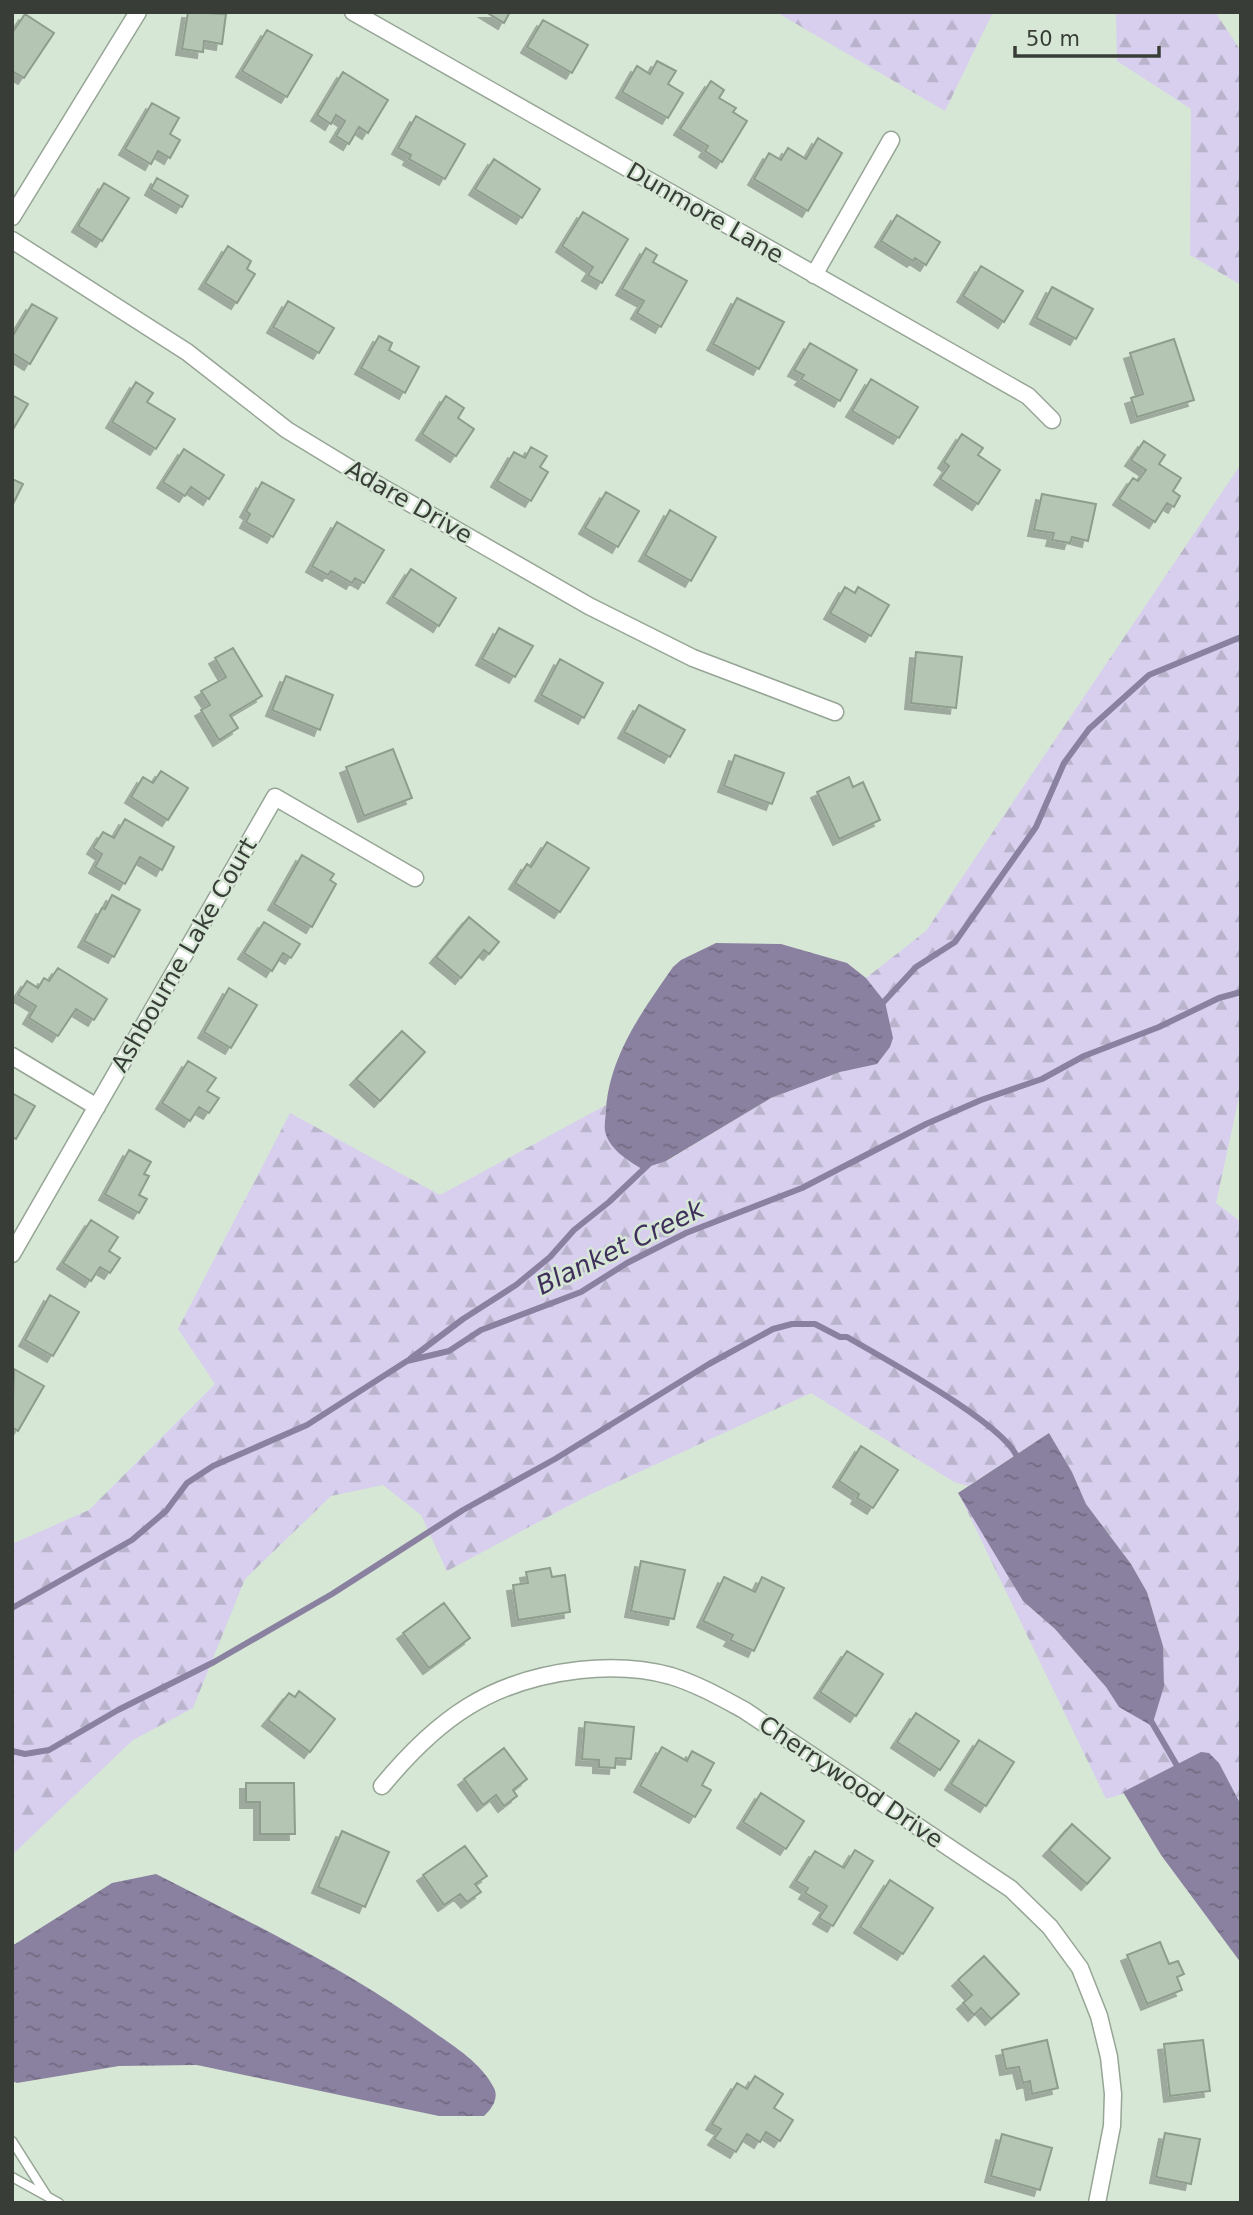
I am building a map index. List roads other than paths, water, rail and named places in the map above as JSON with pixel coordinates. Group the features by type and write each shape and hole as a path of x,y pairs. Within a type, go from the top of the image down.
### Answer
{"street":[{"path":"12,217 138,12"},
{"name":"Dunmore Lane","path":"353,12 1028,396 1052,420"},
{"path":"814,275 891,140"},
{"name":"Adare Drive","path":"12,240 187,352 287,429 366,478 589,606 693,658 835,712"},
{"name":"Ashbourne Lake Court","path":"12,1254 275,797 415,878"},
{"path":"12,1056 97,1107"},
{"name":"Cherrywood Drive","path":"382,1786 435,1731 462,1710 485,1696 526,1679 604,1668 647,1672 704,1688 744,1710 1011,1889 1050,1927 1073,1958 1080,1968 1099,2016 1109,2057 1113,2094 1112,2126 1097,2203"}],"lane":[{"path":"12,2141 47,2196"},
{"path":"12,2177 59,2203"}],"water":[{"path":"716,943 781,944 847,963 866,978 885,1002 893,1038 890,1047 877,1064 840,1072 771,1098 666,1161 642,1169 615,1149 605,1131 606,1109 614,1070 630,1034 673,967 681,960"},
{"path":"1049,1433 1072,1472 1086,1504 1131,1564 1147,1592 1163,1646 1164,1686 1152,1726 1119,1707 1106,1687 1055,1629 1023,1601 958,1493"},
{"path":"1201,1752 1209,1753 1219,1763 1241,1805 1241,1963 1161,1855 1123,1792"},
{"path":"156,1874 331,1966 398,2007 448,2042 482,2070 494,2088 496,2096 490,2110 484,2116 439,2116 197,2065 119,2066 17,2083 12,2081 12,1946 112,1883"}],"waterway":[{"path":"879,1007 916,967 955,942 1036,827 1064,763 1089,729 1149,675 1241,637"},
{"name":"Blanket Creek","path":"12,1608 132,1540 166,1511 187,1483 213,1466 307,1425 407,1361 449,1351 481,1330 581,1292 627,1263 686,1233 802,1188 926,1124 981,1100 1042,1079 1084,1056 1159,1027 1219,998 1241,992"},
{"path":"410,1359 463,1319 516,1285 550,1257 574,1230 648,1165"},
{"path":"12,1751 25,1754 49,1750 118,1710 214,1662 332,1594 463,1510 555,1459 709,1364 773,1329 792,1324 815,1324 840,1337 847,1337 970,1412 1010,1446 1018,1460"},
{"path":"1151,1721 1179,1769"}]}
